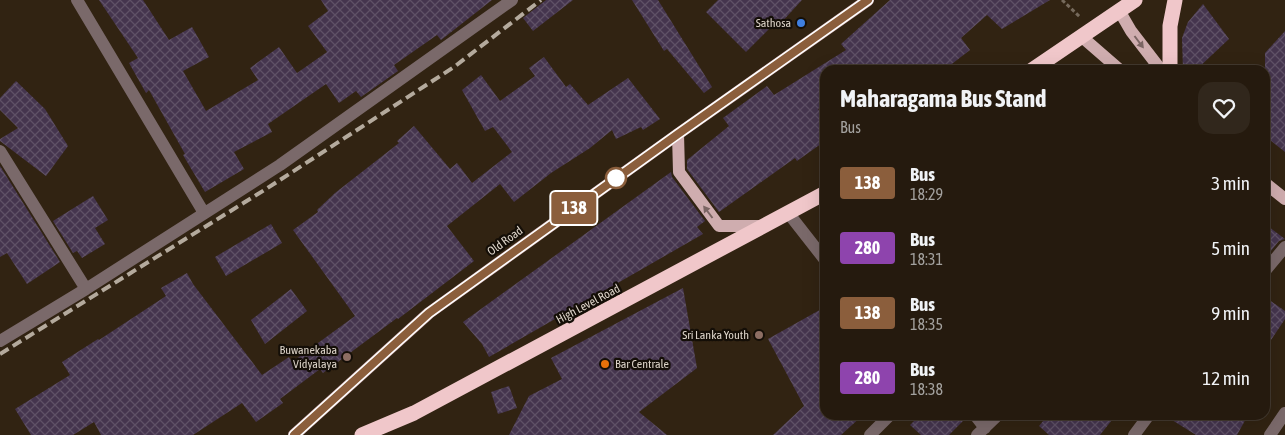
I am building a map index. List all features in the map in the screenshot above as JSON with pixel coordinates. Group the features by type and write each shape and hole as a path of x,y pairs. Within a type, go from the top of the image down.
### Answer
{"highway":[{"path":"1040,65 1135,0"},
{"path":"1170,65 1170,26 1175,0"},
{"name":"High Level Road","path":"362,435 414,413 820,197"}],"main road":[{"name":"Old Road","path":"294,435 429,313 868,0"},
{"path":"1120,12 1131,31 1157,65"},
{"path":"1082,37 1114,65"},
{"path":"678,134 679,172 719,226 767,226"},
{"path":"1270,187 1285,200"}],"street":[{"path":"77,0 204,213"},
{"path":"0,341 86,289 280,165 508,1"},
{"path":"0,150 86,289"},
{"path":"789,214 820,254"},
{"path":"1270,265 1285,247"},
{"path":"1270,435 1285,413"},
{"path":"870,435 885,420"},
{"path":"981,431 993,420"},
{"path":"1134,435 1145,420"}],"building":[{"path":"99,0 143,0 169,40 192,27 209,57 183,71 206,111 258,80 250,68 279,47 297,73 327,52 308,26 328,11 321,0 492,0 441,40 437,35 394,65 398,71 361,97 356,91 339,103 326,84 268,124 272,132 234,152 244,169 205,192 149,90 146,93 129,63 138,58"},
{"path":"546,0 573,0 533,31 523,18"},
{"path":"632,0 658,0 712,87 704,93 667,49 664,51"},
{"path":"718,0 802,0 779,25 776,22 746,52 706,12"},
{"path":"890,0 1050,0 1002,29 987,15 961,38 970,50 950,65 822,65 846,50 841,44"},
{"path":"1203,4 1229,39 1201,65 1183,65 1182,38 1188,22"},
{"path":"1285,31 1285,152 1270,140 1270,65 1265,65 1265,53"},
{"path":"544,57 566,87 570,84 588,105 628,78 660,119 643,130 641,127 616,139 612,130 514,202 500,184 447,226 474,261 323,373 320,369 280,399 283,403 256,422 242,403 193,435 101,435 94,422 73,435 31,435 15,409 70,375 62,362 166,296 161,288 187,273 193,284 262,375 289,357 292,362 355,316 293,230 318,212 317,210 335,193 399,143 397,141 414,126 450,169 457,163 472,183 512,152 493,127 485,131 462,90 481,75 500,101 535,76 529,68"},
{"path":"820,66 820,108 818,109 820,112 820,145 797,161 795,158 719,212 687,169 687,160 729,126 723,118 767,86 774,95"},
{"path":"16,81 45,109 68,146 46,176 0,141 0,139 18,128 0,110 0,98"},
{"path":"0,166 60,262 27,284 7,253 0,257"},
{"path":"671,172 672,177 705,221 697,227 703,234 489,357 482,344 463,322"},
{"path":"93,196 108,220 95,228 105,244 82,258 77,251 73,253 53,221"},
{"path":"271,224 282,243 226,276 215,257"},
{"path":"1270,228 1285,239 1279,241 1270,252"},
{"path":"683,288 697,368 639,412 667,435 509,435 529,396 562,379 551,358"},
{"path":"291,289 307,311 265,344 251,320"},
{"path":"1270,300 1285,311 1285,319 1270,342"},
{"path":"820,310 820,420 858,420 841,435 773,435 804,406 768,339"},
{"path":"509,386 517,408 498,414 491,392"},
{"path":"915,420 964,420 949,435 921,435 910,425"},
{"path":"1044,420 1112,420 1100,435 1049,435 1039,426"},
{"path":"1172,420 1245,420 1237,435 1196,435"}],"railway":[{"path":"0,354 266,189 454,67 541,0"}],"bus line":[{"name":"138","path":"294,435 429,313 868,0"}],"place":[{"name":"Sathosa","path":"801,23"},
{"name":"Sri Lanka Youth","path":"759,335"},
{"name":"Buwanekaba Vidyalaya","path":"347,357"},
{"name":"Bar Centrale","path":"605,364"}]}
